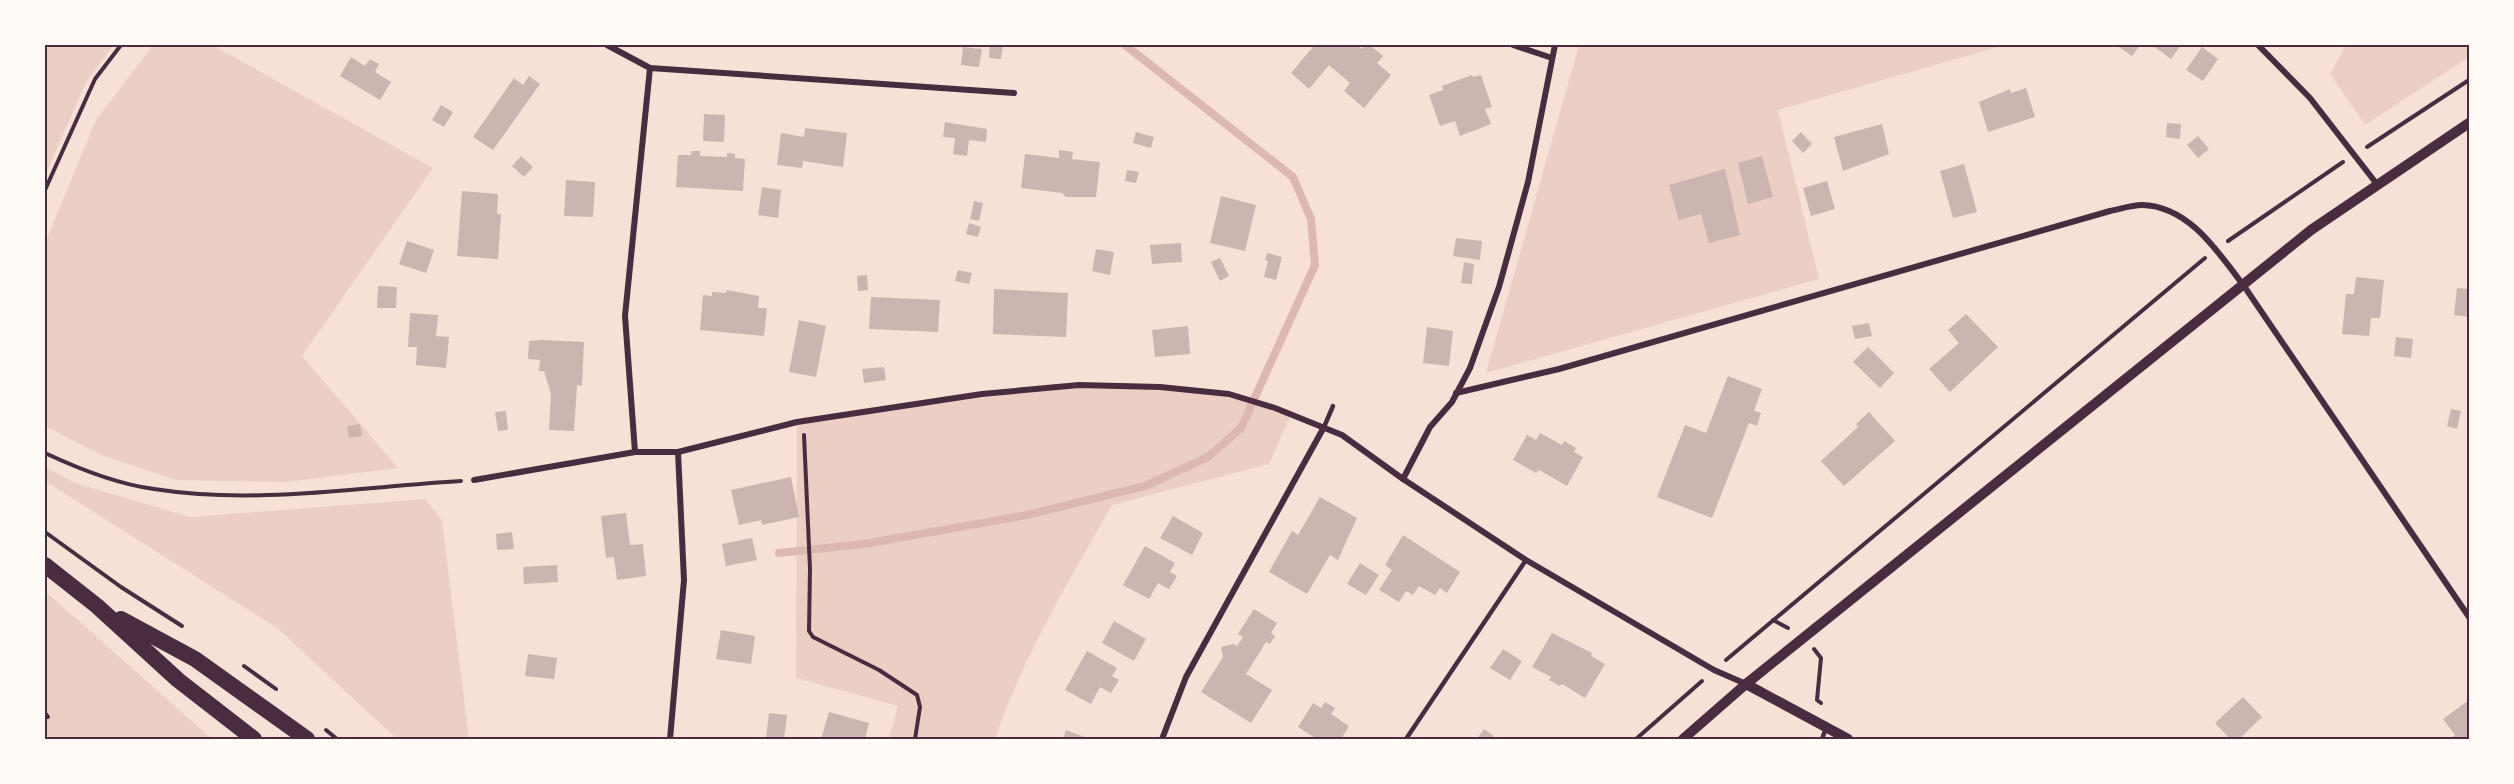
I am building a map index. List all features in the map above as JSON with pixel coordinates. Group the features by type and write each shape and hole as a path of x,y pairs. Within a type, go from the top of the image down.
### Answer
{"highway":[{"path":"45,565 97,606 178,680 254,739"},
{"path":"97,606 195,659 307,739"}],"street":[{"path":"607,45 650,68 1014,93"},
{"path":"1513,45 1552,58"},
{"path":"1403,479 1430,427 1456,393 1470,368 1499,287 1528,182 1555,45"},
{"path":"2258,45 2310,98 2356,154 2376,183"},
{"path":"635,452 625,316 650,68"},
{"path":"1683,739 1746,684 2311,230 2376,183 2469,123"},
{"path":"1456,393 1628,350 2110,211 2142,205 2182,216 2216,249 2244,286 2469,617"},
{"path":"474,480 635,452 678,452 803,421 982,394 1079,385 1160,387 1230,394 1275,408 1342,435 1403,479 1526,560 1714,670 1746,684 1848,739"},
{"path":"1162,739 1186,677 1323,427"},
{"path":"670,739 684,580 678,452"}],"lane":[{"path":"1323,427 1333,406"},
{"path":"1407,739 1526,560"},
{"path":"1822,739 1827,726"}],"path":[{"path":"45,190 95,79 121,45"},
{"path":"1636,739 1773,620 2216,249 2469,80"},
{"path":"803,421 810,569 808,631 813,637 879,670 917,694 920,707 915,739"},
{"path":"45,453 100,476 153,489 198,492 307,494 474,480"},
{"path":"1773,620 1805,637 1821,658 1817,700 1826,708"}],"shaded area":[{"path":"45,45 114,45 86,82 45,176"},
{"path":"153,45 217,45 216,47 433,168 302,356 398,468 285,482 176,480 101,455 45,426 45,243 96,120"},
{"path":"1579,45 2005,45 1778,110 1819,279 1486,373"},
{"path":"2346,45 2469,45 2469,57 2365,125 2330,74"},
{"path":"1079,385 1229,394 1291,414 1269,464 1112,505 1033,649 1006,708 995,739 889,739 898,706 796,678 797,422"},
{"path":"45,467 75,483 190,517 425,499 442,520 469,739 397,739 277,628 45,481"},
{"path":"45,591 212,739 45,739"}],"building":[{"path":"990,45 1003,46 1001,59 989,58"},
{"path":"1311,45 1356,45 1362,49 1365,45 1370,45 1383,56 1377,63 1391,75 1364,108 1344,91 1350,83 1329,65 1309,89 1291,73 1313,47"},
{"path":"2116,45 2140,45 2132,56"},
{"path":"2152,45 2181,45 2171,59"},
{"path":"963,47 982,49 979,67 961,65"},
{"path":"2202,47 2218,59 2203,81 2186,70"},
{"path":"351,57 365,66 370,59 379,64 375,72 391,82 380,100 340,76"},
{"path":"1472,75 1473,77 1481,75 1492,107 1485,109 1491,124 1460,136 1455,121 1440,126 1429,95 1443,90 1442,86"},
{"path":"529,76 540,84 493,150 473,137 514,78 523,85"},
{"path":"2026,88 2035,117 1988,132 1979,102 2010,89 2011,93"},
{"path":"441,105 453,112 444,127 432,120"},
{"path":"704,114 725,115 724,142 703,141"},
{"path":"945,122 987,129 986,142 969,140 967,156 953,154 955,138 943,137"},
{"path":"2167,123 2181,124 2180,139 2166,137"},
{"path":"1882,124 1889,154 1843,171 1834,137"},
{"path":"805,128 847,133 843,167 803,161 802,168 777,165 781,133 804,137"},
{"path":"1136,132 1154,137 1151,148 1133,143"},
{"path":"1801,132 1812,144 1803,153 1792,141"},
{"path":"2198,136 2209,149 2198,158 2187,145"},
{"path":"1059,150 1073,152 1072,159 1100,162 1096,197 1066,197 1062,193 1021,188 1025,154 1059,158"},
{"path":"691,151 700,151 700,156 727,157 727,153 735,154 735,158 745,159 743,191 676,187 678,155 691,155"},
{"path":"521,156 533,167 524,177 512,166"},
{"path":"1762,156 1773,197 1748,204 1738,163"},
{"path":"1964,164 1977,212 1953,218 1940,171"},
{"path":"1725,169 1740,235 1709,243 1701,214 1679,220 1669,185"},
{"path":"1127,170 1139,172 1136,183 1125,181"},
{"path":"566,180 595,182 593,217 564,216"},
{"path":"1827,181 1835,209 1811,216 1803,188"},
{"path":"762,187 781,190 778,218 758,215"},
{"path":"462,191 498,194 497,214 501,214 498,259 457,256"},
{"path":"1221,196 1256,205 1245,251 1210,243"},
{"path":"974,201 983,203 979,221 970,219"},
{"path":"969,223 981,227 978,237 966,234"},
{"path":"1456,238 1482,241 1480,260 1453,256"},
{"path":"407,241 434,250 426,273 399,264"},
{"path":"1181,243 1182,262 1152,264 1150,245"},
{"path":"1096,249 1114,252 1110,275 1092,271"},
{"path":"1267,253 1282,257 1276,280 1264,277 1268,261 1265,260"},
{"path":"1220,258 1229,276 1220,281 1211,262"},
{"path":"1464,262 1474,264 1472,284 1461,283"},
{"path":"958,270 972,273 969,284 955,281"},
{"path":"867,275 868,290 858,291 857,276"},
{"path":"2356,277 2384,280 2380,318 2371,318 2369,336 2342,334 2346,294 2354,294"},
{"path":"378,286 397,287 396,308 377,308"},
{"path":"2457,288 2469,289 2469,317 2454,315"},
{"path":"994,289 1068,293 1066,337 993,334"},
{"path":"727,290 759,296 758,308 767,308 764,336 700,330 703,295 712,296 712,292 726,293"},
{"path":"871,297 940,300 938,332 869,329"},
{"path":"410,313 438,315 436,336 449,337 446,368 416,365 417,347 408,347"},
{"path":"1966,314 1998,347 1950,392 1929,369 1959,343 1948,330"},
{"path":"799,320 826,326 816,377 789,372"},
{"path":"1869,323 1872,336 1855,339 1852,326"},
{"path":"1188,326 1190,354 1155,357 1152,330"},
{"path":"1427,327 1453,331 1449,366 1423,363"},
{"path":"2396,337 2413,339 2411,358 2394,356"},
{"path":"529,341 584,342 582,386 577,385 574,431 549,430 551,394 544,371 539,371 540,360 528,359"},
{"path":"1868,347 1894,373 1880,388 1853,362"},
{"path":"884,367 886,380 864,383 862,369"},
{"path":"1728,376 1762,389 1754,411 1761,413 1757,426 1749,423 1712,518 1657,497 1685,425 1706,433"},
{"path":"2451,409 2461,411 2457,429 2447,426"},
{"path":"506,411 508,430 498,431 495,412"},
{"path":"1869,412 1895,441 1844,486 1821,461 1858,427 1856,424"},
{"path":"360,424 362,436 349,438 347,426"},
{"path":"1540,433 1562,445 1564,441 1576,448 1574,452 1583,457 1567,486 1539,470 1536,473 1513,460 1527,435 1536,440"},
{"path":"791,477 799,517 762,525 761,520 739,525 731,490"},
{"path":"1320,497 1357,518 1338,560 1330,555 1307,594 1269,572 1292,531 1298,535"},
{"path":"626,513 630,545 643,544 646,576 617,580 614,557 606,558 601,516"},
{"path":"1173,516 1203,533 1192,555 1160,538"},
{"path":"512,532 514,549 497,550 496,534"},
{"path":"1403,535 1460,572 1447,593 1440,588 1435,595 1419,586 1413,595 1406,591 1399,602 1379,590 1392,570 1385,565"},
{"path":"752,538 757,560 726,566 722,544"},
{"path":"1145,546 1175,563 1170,572 1177,576 1169,589 1158,583 1149,599 1123,585"},
{"path":"1360,563 1379,575 1366,595 1347,584"},
{"path":"557,565 558,582 524,584 523,567"},
{"path":"1254,609 1277,623 1271,633 1275,636 1270,644 1266,642 1246,674 1272,690 1251,723 1201,692 1223,657 1221,647 1233,644 1237,646 1243,637 1238,634"},
{"path":"1114,621 1146,639 1134,661 1102,643"},
{"path":"721,630 755,636 751,664 716,659"},
{"path":"1552,633 1592,653 1591,656 1605,664 1585,698 1562,684 1560,686 1549,680 1551,677 1532,667"},
{"path":"1503,649 1522,661 1510,680 1490,668"},
{"path":"1087,651 1117,668 1112,676 1119,680 1111,693 1100,687 1091,704 1065,690"},
{"path":"528,654 557,658 554,679 525,676"},
{"path":"2243,697 2262,717 2239,739 2230,739 2215,723"},
{"path":"2469,700 2469,739 2449,739 2455,735 2443,719"},
{"path":"1325,702 1335,708 1331,714 1349,726 1341,739 1317,739 1298,727 1313,703 1321,708"},
{"path":"829,712 869,723 865,739 821,739"},
{"path":"769,713 787,715 784,739 766,739"},
{"path":"1484,729 1494,736 1492,739 1477,739"},
{"path":"1066,730 1090,739 1063,739"}],"waterway":[{"path":"779,553 864,544 1027,515 1145,486 1208,457 1241,428 1315,265 1311,219 1293,177 1125,45"}]}
